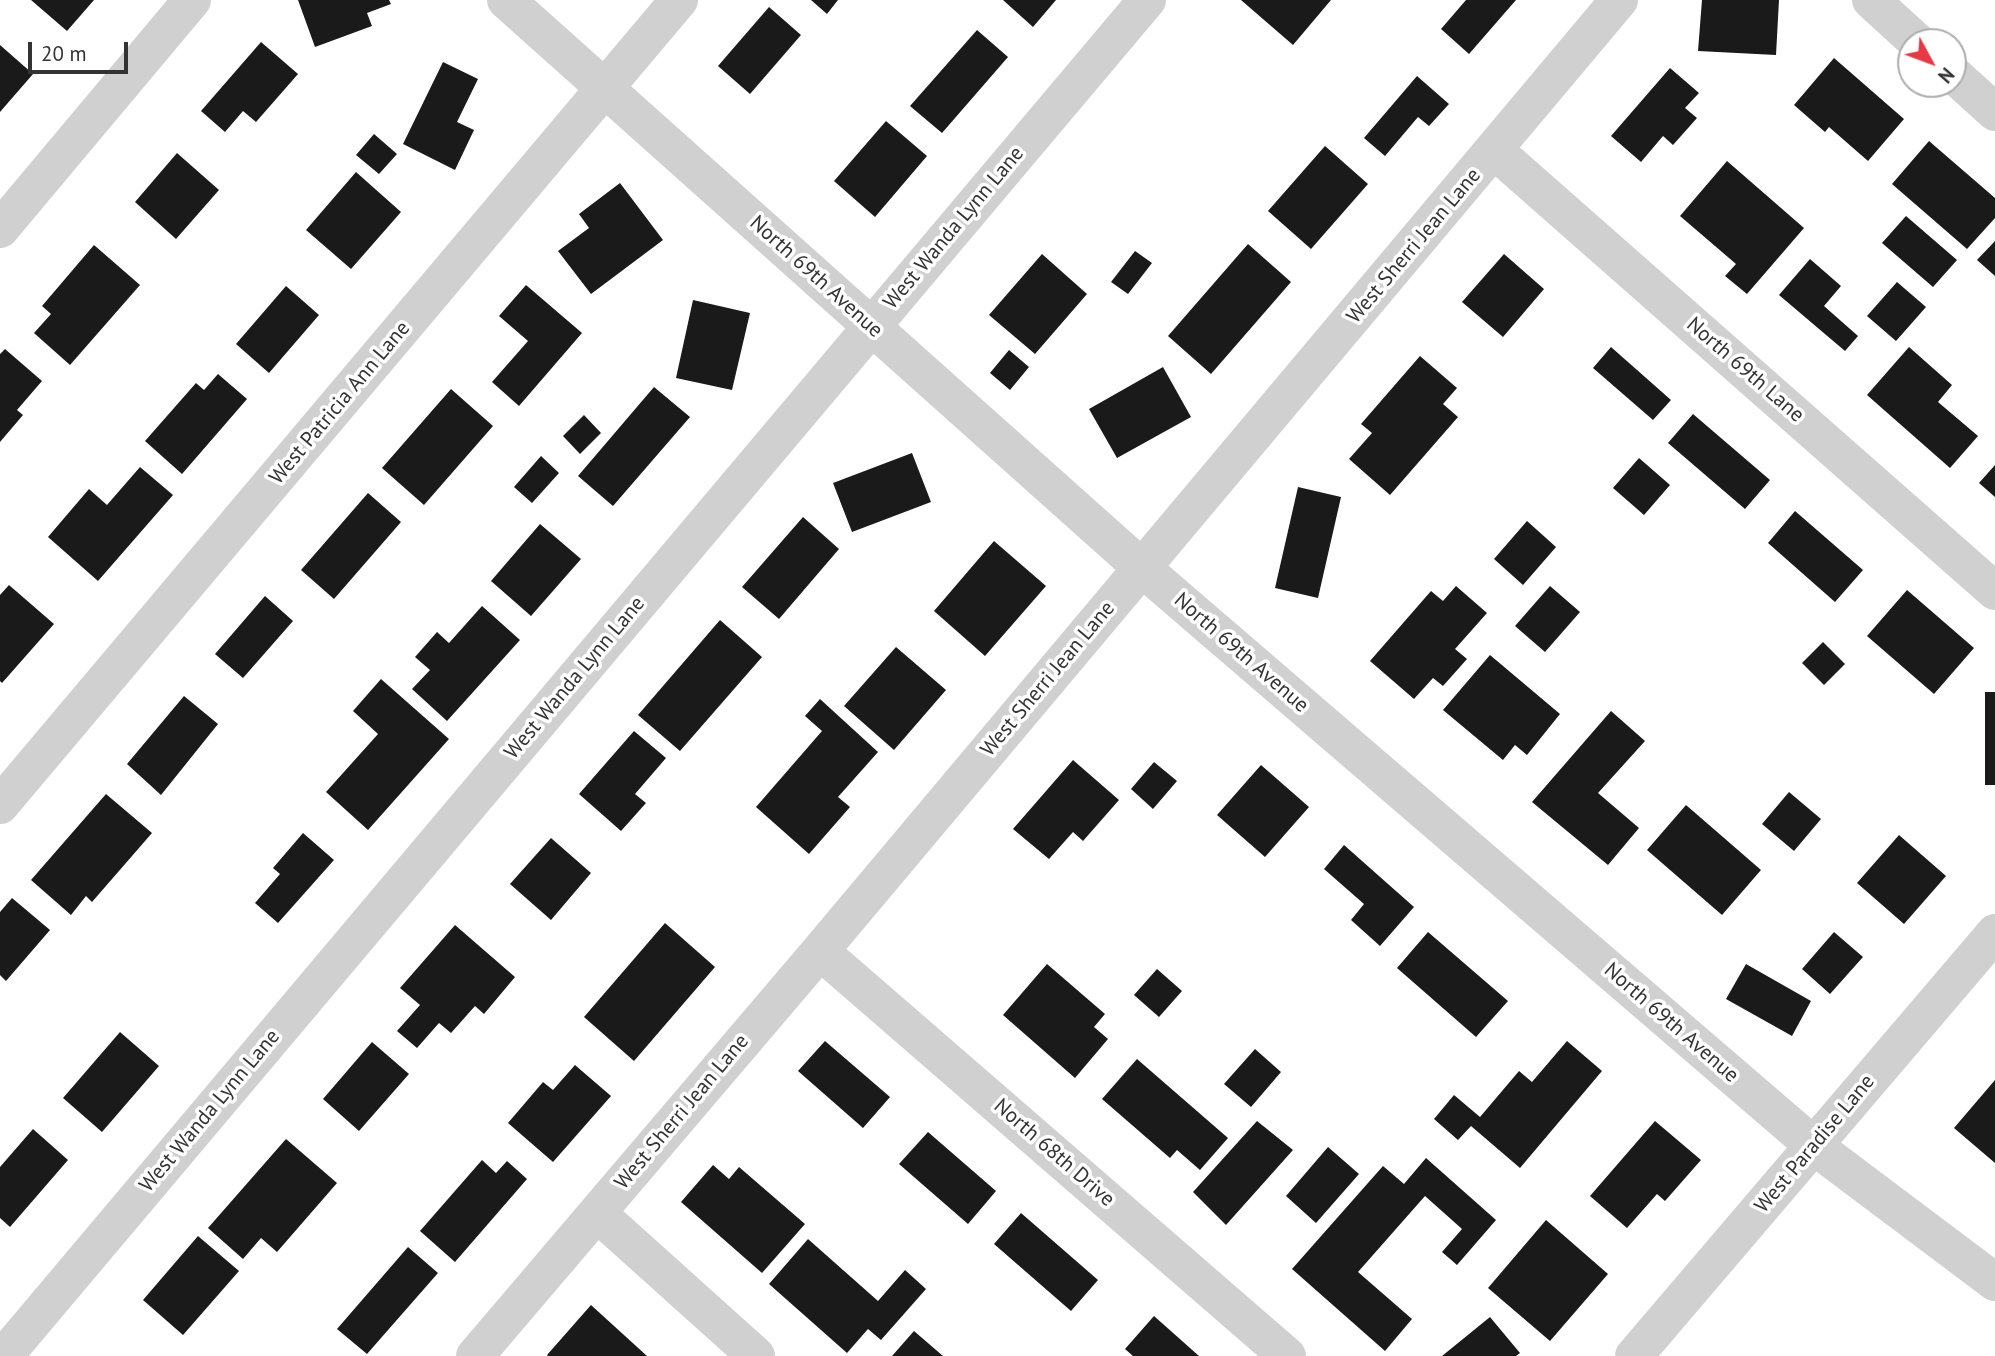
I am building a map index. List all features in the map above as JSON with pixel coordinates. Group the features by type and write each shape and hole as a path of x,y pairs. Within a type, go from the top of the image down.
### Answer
{"street":[{"path":"0,229 192,0"},
{"name":"North 69th Avenue","path":"506,0 1142,568 1814,1146 1995,1282"},
{"name":"West Patricia Ann Lane","path":"0,805 679,0"},
{"name":"West Wanda Lynn Lane","path":"4,1356 1147,0"},
{"name":"West Sherri Jean Lane","path":"475,1356 820,951 1619,0"},
{"path":"1871,0 1902,28"},
{"path":"1967,87 1995,112"},
{"name":"North 69th Lane","path":"1494,150 1995,591"},
{"name":"West Paradise Lane","path":"1634,1356 1995,933"},
{"name":"North 68th Drive","path":"820,951 1287,1356"},
{"path":"597,1213 757,1356"}],"building":[{"path":"31,0 94,0 67,31"},
{"path":"298,0 389,0 391,4 367,13 372,26 315,47"},
{"path":"811,0 838,0 827,14"},
{"path":"1003,0 1056,0 1033,27"},
{"path":"1241,0 1331,0 1293,45"},
{"path":"1466,0 1516,0 1469,54 1441,29"},
{"path":"1702,0 1779,0 1776,55 1698,51"},
{"path":"769,7 801,35 750,94 718,66"},
{"path":"977,30 1008,57 942,133 910,106"},
{"path":"261,42 298,74 256,122 243,111 225,132 201,111"},
{"path":"0,45 33,74 0,112"},
{"path":"1834,58 1904,119 1868,161 1829,127 1825,132 1794,105"},
{"path":"443,62 478,79 457,122 474,130 455,170 403,144"},
{"path":"1670,68 1699,93 1685,108 1697,118 1673,145 1663,136 1641,162 1611,136"},
{"path":"1417,76 1449,104 1429,126 1418,117 1385,156 1364,138"},
{"path":"886,121 927,156 875,217 834,181"},
{"path":"374,134 397,154 379,174 356,155"},
{"path":"1929,141 1995,198 1995,218 1967,249 1892,184"},
{"path":"1325,146 1368,184 1311,249 1268,211"},
{"path":"177,153 219,190 176,239 135,202"},
{"path":"1727,161 1804,228 1747,294 1725,276 1736,264 1680,216"},
{"path":"356,172 401,212 351,269 306,230"},
{"path":"620,183 663,240 591,294 558,251 589,228 579,214"},
{"path":"1906,216 1957,260 1933,287 1882,243"},
{"path":"1995,241 1995,276 1977,260"},
{"path":"1248,244 1291,282 1211,374 1168,336"},
{"path":"94,245 140,285 70,365 34,333 51,314 42,306"},
{"path":"1135,251 1152,263 1128,294 1111,282"},
{"path":"1042,254 1087,294 1035,354 989,315"},
{"path":"1504,254 1544,289 1503,337 1462,302"},
{"path":"1810,259 1841,286 1824,306 1858,336 1845,351 1779,295"},
{"path":"1897,282 1926,307 1896,341 1867,316"},
{"path":"526,285 582,333 519,406 492,382 528,341 499,316"},
{"path":"286,286 319,315 269,373 236,344"},
{"path":"693,300 750,313 732,390 676,378"},
{"path":"1611,347 1671,400 1653,420 1593,368"},
{"path":"1909,347 1952,385 1938,402 1978,436 1950,468 1867,395"},
{"path":"5,349 42,381 17,410 23,415 0,442 0,354"},
{"path":"1009,350 1029,367 1010,390 990,373"},
{"path":"1420,356 1457,388 1443,404 1458,417 1390,495 1349,459 1372,433 1361,424"},
{"path":"1163,367 1191,417 1117,458 1089,409"},
{"path":"218,374 247,399 182,474 145,441 196,383 204,390"},
{"path":"654,387 690,417 613,506 578,476"},
{"path":"451,389 493,426 424,505 382,468"},
{"path":"1693,414 1770,480 1745,509 1668,443"},
{"path":"584,415 601,433 580,454 563,436"},
{"path":"912,453 931,502 852,532 833,483"},
{"path":"541,456 559,473 532,503 514,487"},
{"path":"1639,458 1670,485 1644,515 1613,488"},
{"path":"1995,465 1995,497 1979,483"},
{"path":"140,467 173,495 98,581 48,537 89,489 107,505"},
{"path":"1298,487 1341,497 1318,598 1275,588"},
{"path":"368,493 401,522 334,599 301,570"},
{"path":"1795,511 1863,570 1835,602 1768,543"},
{"path":"803,517 839,549 779,619 742,587"},
{"path":"1527,521 1556,547 1523,585 1494,559"},
{"path":"540,524 581,559 531,616 491,581"},
{"path":"994,541 1046,586 985,656 934,611"},
{"path":"9,585 54,624 2,683 0,595"},
{"path":"1456,586 1487,613 1455,649 1467,659 1443,686 1433,678 1414,699 1370,661 1431,591 1443,601"},
{"path":"1550,586 1580,612 1545,652 1515,626"},
{"path":"1907,590 1974,648 1934,694 1867,636"},
{"path":"265,596 293,621 243,678 215,654"},
{"path":"482,606 520,640 447,721 412,689 430,670 415,657 437,632 449,643"},
{"path":"720,620 762,657 680,751 638,715"},
{"path":"1823,642 1845,664 1824,685 1802,663"},
{"path":"896,647 946,690 894,750 844,706"},
{"path":"1490,655 1560,714 1527,755 1515,745 1503,760 1443,710"},
{"path":"381,679 449,739 368,830 326,792 378,734 353,711"},
{"path":"1985,692 1995,692 1995,785 1985,785"},
{"path":"184,696 218,724 161,795 127,764"},
{"path":"820,699 878,752 838,797 850,807 809,854 756,807 822,731 805,716"},
{"path":"1611,711 1645,741 1598,793 1639,828 1608,865 1532,802"},
{"path":"634,731 666,758 635,794 646,803 621,831 579,794"},
{"path":"1073,760 1119,800 1083,841 1073,832 1049,859 1013,829"},
{"path":"1154,762 1177,781 1153,809 1131,789"},
{"path":"1261,765 1309,807 1265,857 1217,815"},
{"path":"1789,792 1821,819 1794,851 1762,824"},
{"path":"106,794 152,833 92,902 86,896 71,915 31,880"},
{"path":"1686,805 1761,870 1722,915 1647,850"},
{"path":"303,833 334,860 278,923 255,903 280,874 273,868"},
{"path":"1899,835 1946,876 1904,924 1857,883"},
{"path":"551,838 591,873 551,920 510,884"},
{"path":"1344,845 1414,907 1380,946 1351,920 1364,904 1324,869"},
{"path":"12,898 50,930 6,981 0,975 0,912"},
{"path":"665,923 715,967 634,1061 584,1017"},
{"path":"455,925 515,977 484,1014 475,1006 451,1033 439,1023 417,1048 397,1031 420,1005 400,988"},
{"path":"1428,932 1508,1001 1476,1037 1397,968"},
{"path":"1834,932 1863,957 1830,994 1802,969"},
{"path":"1047,964 1105,1014 1094,1027 1108,1039 1075,1078 1003,1015"},
{"path":"1746,964 1811,1001 1792,1036 1726,999"},
{"path":"1157,969 1182,991 1159,1017 1134,995"},
{"path":"120,1032 159,1066 102,1132 63,1098"},
{"path":"825,1041 890,1097 863,1128 798,1071"},
{"path":"1567,1041 1602,1071 1520,1168 1471,1126 1458,1140 1434,1119 1454,1095 1480,1117 1519,1071 1532,1082"},
{"path":"372,1042 409,1074 359,1131 323,1099"},
{"path":"1255,1049 1281,1072 1251,1107 1224,1084"},
{"path":"1137,1059 1228,1138 1200,1170 1177,1150 1170,1158 1102,1099"},
{"path":"575,1065 611,1096 553,1162 508,1123 543,1082 553,1090"},
{"path":"1995,1080 1995,1163 1954,1128"},
{"path":"1257,1121 1293,1150 1226,1225 1193,1192"},
{"path":"1655,1121 1701,1160 1665,1201 1657,1194 1627,1228 1590,1196"},
{"path":"33,1129 68,1160 10,1227 0,1218 0,1167"},
{"path":"928,1132 996,1191 968,1224 899,1164"},
{"path":"286,1139 337,1183 277,1252 261,1238 243,1259 208,1228"},
{"path":"1328,1147 1359,1174 1316,1223 1286,1196"},
{"path":"1426,1158 1496,1220 1457,1265 1442,1252 1462,1229 1425,1196 1358,1272 1412,1319 1385,1351 1292,1269 1383,1166 1404,1184"},
{"path":"482,1160 496,1173 507,1161 527,1179 455,1262 420,1231"},
{"path":"713,1165 729,1179 739,1167 805,1224 762,1273 681,1202"},
{"path":"1021,1213 1098,1280 1071,1311 994,1244"},
{"path":"1546,1220 1608,1274 1550,1341 1488,1288"},
{"path":"198,1236 239,1271 183,1335 143,1300"},
{"path":"808,1239 878,1301 905,1270 926,1289 881,1340 868,1329 847,1353 769,1284"},
{"path":"408,1247 438,1273 367,1354 337,1329"},
{"path":"591,1305 647,1356 548,1356"},
{"path":"1154,1316 1199,1356 1133,1356 1125,1349"},
{"path":"1490,1317 1520,1353 1516,1356 1442,1356"},
{"path":"914,1331 943,1356 892,1356"}]}
